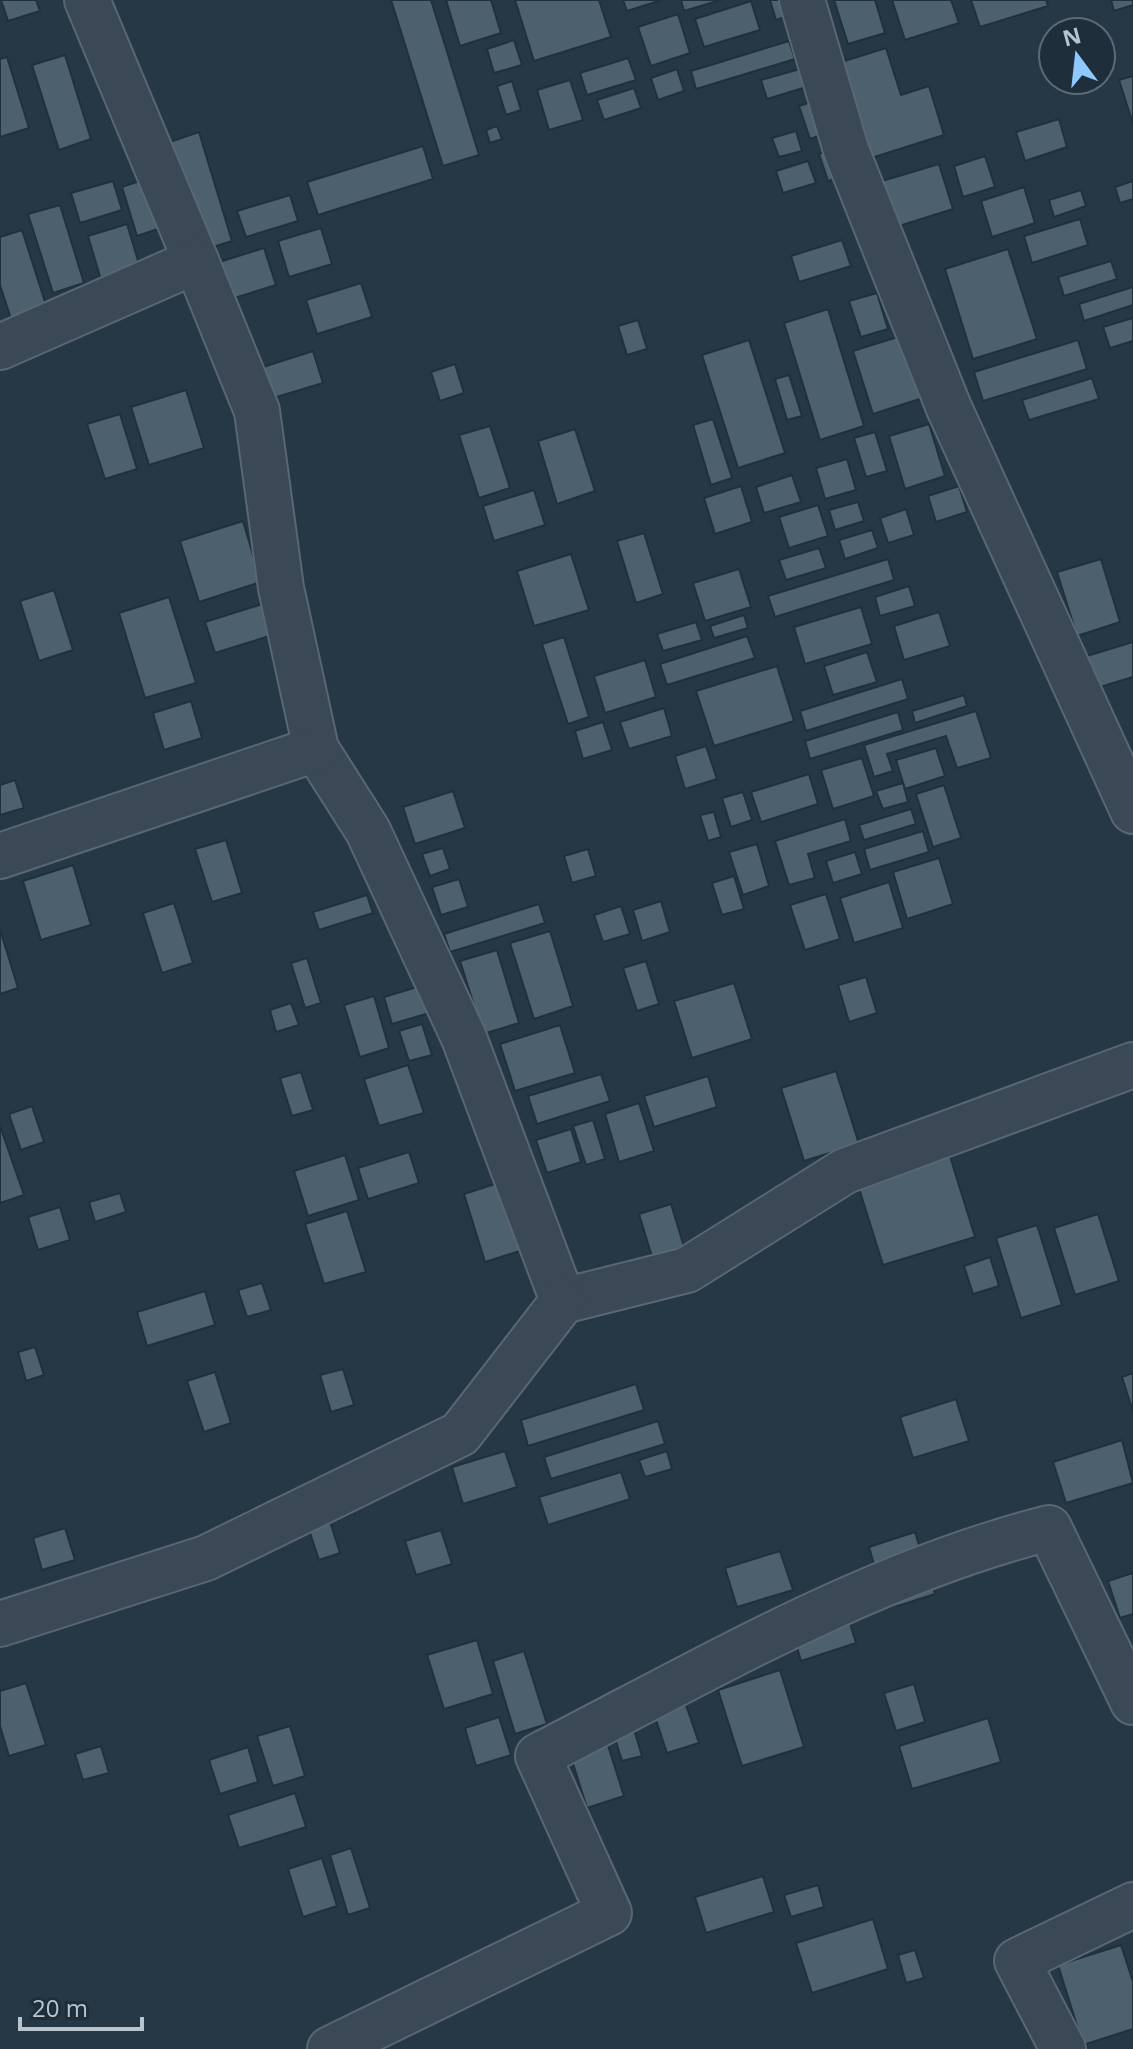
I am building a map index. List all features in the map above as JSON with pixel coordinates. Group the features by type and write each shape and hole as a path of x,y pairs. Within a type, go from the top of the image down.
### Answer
{"street":[{"path":"87,0 257,411 281,588 316,749 368,831 464,1038 563,1301"},
{"path":"802,0 846,150 949,408 1133,811"},
{"path":"0,347 196,261"},
{"path":"0,856 316,749"},
{"path":"0,1624 206,1558 460,1434 563,1301 687,1270 845,1171 1133,1065"},
{"path":"330,2049 609,1913 538,1756 810,1617 916,1571 974,1547 1049,1528 1133,1702"},
{"path":"1063,2049 1017,1961 1133,1905"}],"building":[{"path":"1,0 36,0 40,11 8,21"},
{"path":"391,0 431,0 479,155 443,166"},
{"path":"446,0 491,0 501,33 460,46"},
{"path":"515,0 599,0 611,37 534,61"},
{"path":"623,0 662,0 627,11"},
{"path":"681,0 721,0 684,11"},
{"path":"770,0 789,0 794,14 776,20"},
{"path":"834,0 875,0 885,33 848,44"},
{"path":"892,0 951,0 959,23 905,40"},
{"path":"971,0 1046,0 1048,6 980,27"},
{"path":"1111,0 1133,0 1133,5 1114,11"},
{"path":"751,1 760,30 704,47 695,19"},
{"path":"678,14 690,53 651,66 638,27"},
{"path":"514,40 522,65 494,73 487,49"},
{"path":"789,41 795,59 696,89 691,71"},
{"path":"886,48 901,95 929,86 944,135 868,159 838,63"},
{"path":"65,55 91,139 59,150 32,65"},
{"path":"7,57 29,128 0,137 0,59"},
{"path":"628,58 636,80 587,95 580,73"},
{"path":"807,67 813,85 767,99 761,80"},
{"path":"677,69 684,91 658,100 651,78"},
{"path":"1133,76 1133,124 1119,80"},
{"path":"570,80 583,120 549,130 537,90"},
{"path":"512,81 521,110 506,115 497,86"},
{"path":"634,88 641,108 604,120 597,100"},
{"path":"811,102 821,135 810,139 799,106"},
{"path":"1059,119 1067,147 1025,161 1016,132"},
{"path":"497,126 502,139 490,143 486,130"},
{"path":"796,131 802,151 779,157 772,138"},
{"path":"199,132 232,241 197,252 164,144"},
{"path":"423,146 433,179 318,215 307,182"},
{"path":"834,149 843,177 828,181 819,154"},
{"path":"985,156 995,187 963,197 954,166"},
{"path":"808,161 816,183 783,193 776,171"},
{"path":"939,164 953,209 896,227 882,181"},
{"path":"151,177 167,226 137,236 122,187"},
{"path":"113,181 122,210 80,223 71,193"},
{"path":"1133,181 1133,199 1120,203 1115,187"},
{"path":"1024,187 1035,223 992,237 981,201"},
{"path":"1081,190 1086,206 1054,217 1049,200"},
{"path":"290,195 298,221 246,237 237,211"},
{"path":"60,205 84,283 53,293 28,214"},
{"path":"1080,219 1088,245 1032,263 1024,236"},
{"path":"127,224 140,267 101,280 88,236"},
{"path":"321,228 332,264 289,277 278,241"},
{"path":"22,230 47,308 11,319 0,285 0,237"},
{"path":"842,240 851,266 799,282 791,256"},
{"path":"264,248 276,285 228,300 216,263"},
{"path":"1008,249 1037,339 973,359 945,269"},
{"path":"1111,261 1117,279 1064,296 1058,277"},
{"path":"361,283 372,317 317,334 306,300"},
{"path":"1133,287 1133,305 1084,321 1079,304"},
{"path":"877,293 888,329 861,337 849,301"},
{"path":"828,309 864,426 820,440 784,323"},
{"path":"1133,318 1133,341 1110,348 1103,327"},
{"path":"638,320 647,349 627,355 618,326"},
{"path":"907,334 926,397 873,414 853,351"},
{"path":"749,340 785,453 738,468 702,355"},
{"path":"1078,340 1087,369 983,401 974,372"},
{"path":"313,351 323,383 270,399 260,368"},
{"path":"455,364 464,393 440,401 431,372"},
{"path":"789,375 802,416 787,420 775,379"},
{"path":"1092,378 1099,399 1029,420 1022,400"},
{"path":"186,390 204,448 149,465 131,407"},
{"path":"120,414 137,469 105,479 87,424"},
{"path":"713,419 732,478 711,485 693,425"},
{"path":"929,424 945,476 905,489 889,436"},
{"path":"490,426 510,488 479,498 459,435"},
{"path":"575,429 595,491 557,504 538,441"},
{"path":"875,432 887,471 866,477 854,438"},
{"path":"847,459 856,490 825,499 816,468"},
{"path":"792,475 801,502 764,513 756,487"},
{"path":"741,486 752,522 715,534 704,498"},
{"path":"959,486 967,512 936,522 928,496"},
{"path":"534,490 545,525 494,541 483,506"},
{"path":"858,502 864,521 835,530 829,510"},
{"path":"818,505 828,536 789,548 779,517"},
{"path":"906,509 914,535 888,543 880,518"},
{"path":"243,521 261,582 199,602 180,541"},
{"path":"872,530 878,548 845,559 839,540"},
{"path":"644,533 663,594 636,603 617,541"},
{"path":"819,548 826,568 786,580 779,560"},
{"path":"571,554 589,610 534,626 517,571"},
{"path":"888,559 894,580 775,617 768,596"},
{"path":"1101,559 1120,622 1077,636 1057,572"},
{"path":"739,569 751,607 705,621 693,583"},
{"path":"909,586 915,606 880,616 875,597"},
{"path":"54,590 73,650 39,661 20,601"},
{"path":"169,597 196,683 145,698 119,613"},
{"path":"269,602 279,633 215,653 205,622"},
{"path":"861,607 872,644 805,664 794,627"},
{"path":"939,612 950,646 904,660 894,626"},
{"path":"744,615 748,628 714,638 710,626"},
{"path":"696,622 702,640 663,651 657,634"},
{"path":"747,636 755,658 667,685 660,664"},
{"path":"564,637 589,717 568,724 542,644"},
{"path":"1133,642 1133,677 1087,691 1077,659"},
{"path":"867,652 877,682 833,695 824,666"},
{"path":"645,660 656,697 605,713 594,676"},
{"path":"777,666 794,721 714,746 696,691"},
{"path":"902,679 908,699 806,731 800,711"},
{"path":"964,695 967,706 915,723 912,711"},
{"path":"191,701 202,738 164,750 153,713"},
{"path":"664,708 672,736 629,749 620,722"},
{"path":"976,711 991,758 957,768 946,736 887,754 893,771 874,777 864,745"},
{"path":"898,712 903,730 810,759 805,741"},
{"path":"603,722 612,750 583,759 575,731"},
{"path":"706,746 717,779 685,789 675,756"},
{"path":"936,748 945,776 905,789 896,760"},
{"path":"862,758 874,796 833,809 821,770"},
{"path":"809,774 818,804 761,822 751,792"},
{"path":"15,780 24,808 0,815 0,785"},
{"path":"903,783 908,802 883,809 876,791"},
{"path":"944,785 961,838 933,847 916,794"},
{"path":"453,791 465,828 415,844 403,807"},
{"path":"743,792 752,820 731,827 722,798"},
{"path":"911,809 916,824 864,840 859,825"},
{"path":"714,812 721,837 708,841 700,815"},
{"path":"845,819 851,841 808,854 815,878 789,885 775,841"},
{"path":"923,831 929,852 870,870 864,849"},
{"path":"226,840 242,893 212,902 195,849"},
{"path":"757,844 769,886 743,895 729,852"},
{"path":"443,848 450,869 430,876 422,854"},
{"path":"588,849 596,876 572,883 564,856"},
{"path":"855,852 862,874 833,883 826,861"},
{"path":"939,858 953,904 907,919 893,872"},
{"path":"73,865 91,925 41,940 23,881"},
{"path":"734,876 744,909 722,915 712,883"},
{"path":"459,879 468,907 441,915 432,887"},
{"path":"889,882 903,928 854,943 840,898"},
{"path":"826,894 840,939 805,950 790,905"},
{"path":"367,895 373,913 319,930 313,912"},
{"path":"661,901 670,932 642,941 633,910"},
{"path":"174,903 193,963 162,973 143,913"},
{"path":"539,904 545,923 450,952 444,934"},
{"path":"621,906 630,934 603,942 594,915"},
{"path":"0,929 18,988 0,994"},
{"path":"550,931 573,1006 534,1019 510,943"},
{"path":"497,950 519,1023 483,1034 460,961"},
{"path":"307,958 321,1003 305,1008 291,963"},
{"path":"646,961 659,1004 637,1011 623,968"},
{"path":"866,977 877,1013 849,1022 838,985"},
{"path":"734,983 752,1039 692,1058 674,1001"},
{"path":"427,984 436,1011 392,1024 384,997"},
{"path":"374,996 389,1048 360,1057 344,1005"},
{"path":"291,1003 299,1025 276,1032 270,1010"},
{"path":"422,1024 432,1055 409,1061 399,1031"},
{"path":"560,1025 575,1073 515,1091 500,1044"},
{"path":"408,1065 424,1113 379,1126 364,1079"},
{"path":"836,1071 859,1144 804,1161 781,1088"},
{"path":"301,1072 313,1110 292,1116 280,1078"},
{"path":"601,1074 610,1101 537,1124 528,1096"},
{"path":"708,1076 717,1107 654,1127 644,1096"},
{"path":"639,1103 654,1151 619,1162 605,1114"},
{"path":"32,1106 44,1142 21,1150 9,1114"},
{"path":"593,1120 605,1159 586,1165 573,1126"},
{"path":"0,1126 24,1195 0,1203"},
{"path":"571,1129 581,1162 547,1173 536,1140"},
{"path":"409,1152 419,1183 368,1199 358,1168"},
{"path":"949,1153 975,1237 883,1265 857,1182"},
{"path":"345,1155 359,1200 308,1216 294,1171"},
{"path":"498,1183 520,1251 485,1262 464,1194"},
{"path":"120,1193 126,1212 95,1222 89,1202"},
{"path":"671,1204 685,1250 653,1260 639,1214"},
{"path":"60,1207 70,1240 38,1250 28,1217"},
{"path":"347,1211 366,1272 324,1284 305,1224"},
{"path":"1098,1214 1119,1281 1075,1295 1054,1228"},
{"path":"1037,1225 1062,1305 1021,1318 996,1238"},
{"path":"990,1257 999,1286 973,1294 964,1266"},
{"path":"262,1283 271,1310 247,1317 238,1290"},
{"path":"205,1291 215,1325 147,1346 137,1312"},
{"path":"35,1347 44,1375 26,1381 18,1352"},
{"path":"343,1369 354,1405 331,1412 320,1375"},
{"path":"215,1372 231,1423 204,1432 187,1381"},
{"path":"1133,1373 1133,1412 1122,1377"},
{"path":"636,1384 644,1410 528,1446 521,1420"},
{"path":"956,1399 969,1441 913,1458 900,1417"},
{"path":"658,1421 665,1444 551,1479 544,1457"},
{"path":"1122,1440 1133,1483 1066,1503 1053,1462"},
{"path":"505,1451 517,1487 463,1504 452,1467"},
{"path":"667,1451 672,1469 645,1477 639,1460"},
{"path":"621,1472 630,1499 548,1525 539,1497"},
{"path":"329,1518 340,1553 319,1560 307,1524"},
{"path":"65,1528 75,1560 42,1570 33,1538"},
{"path":"441,1530 452,1564 416,1575 405,1541"},
{"path":"915,1532 925,1564 878,1578 869,1547"},
{"path":"780,1551 793,1590 737,1607 725,1568"},
{"path":"928,1573 935,1594 898,1606 891,1585"},
{"path":"1133,1573 1133,1614 1120,1618 1108,1581"},
{"path":"849,1620 856,1643 801,1661 794,1637"},
{"path":"477,1640 493,1694 444,1709 427,1655"},
{"path":"524,1651 547,1724 515,1734 493,1661"},
{"path":"780,1670 804,1747 742,1766 718,1690"},
{"path":"26,1683 46,1745 9,1756 0,1726 0,1691"},
{"path":"914,1684 925,1722 896,1731 884,1693"},
{"path":"686,1705 699,1743 667,1753 654,1714"},
{"path":"499,1717 511,1755 476,1766 465,1728"},
{"path":"988,1718 1001,1762 912,1789 899,1746"},
{"path":"290,1726 305,1776 273,1786 257,1736"},
{"path":"633,1726 642,1756 622,1761 613,1732"},
{"path":"606,1739 624,1796 587,1808 569,1751"},
{"path":"101,1746 109,1773 83,1780 75,1754"},
{"path":"248,1747 258,1782 220,1794 209,1760"},
{"path":"295,1793 306,1827 239,1848 228,1815"},
{"path":"351,1848 370,1908 348,1915 330,1855"},
{"path":"322,1858 337,1906 303,1917 288,1869"},
{"path":"763,1876 774,1912 706,1933 695,1897"},
{"path":"818,1885 824,1907 791,1917 784,1895"},
{"path":"873,1919 888,1969 812,1993 796,1943"},
{"path":"1121,1945 1133,1982 1133,2029 1083,2045 1058,1965"},
{"path":"915,1950 924,1978 906,1983 898,1955"}]}
